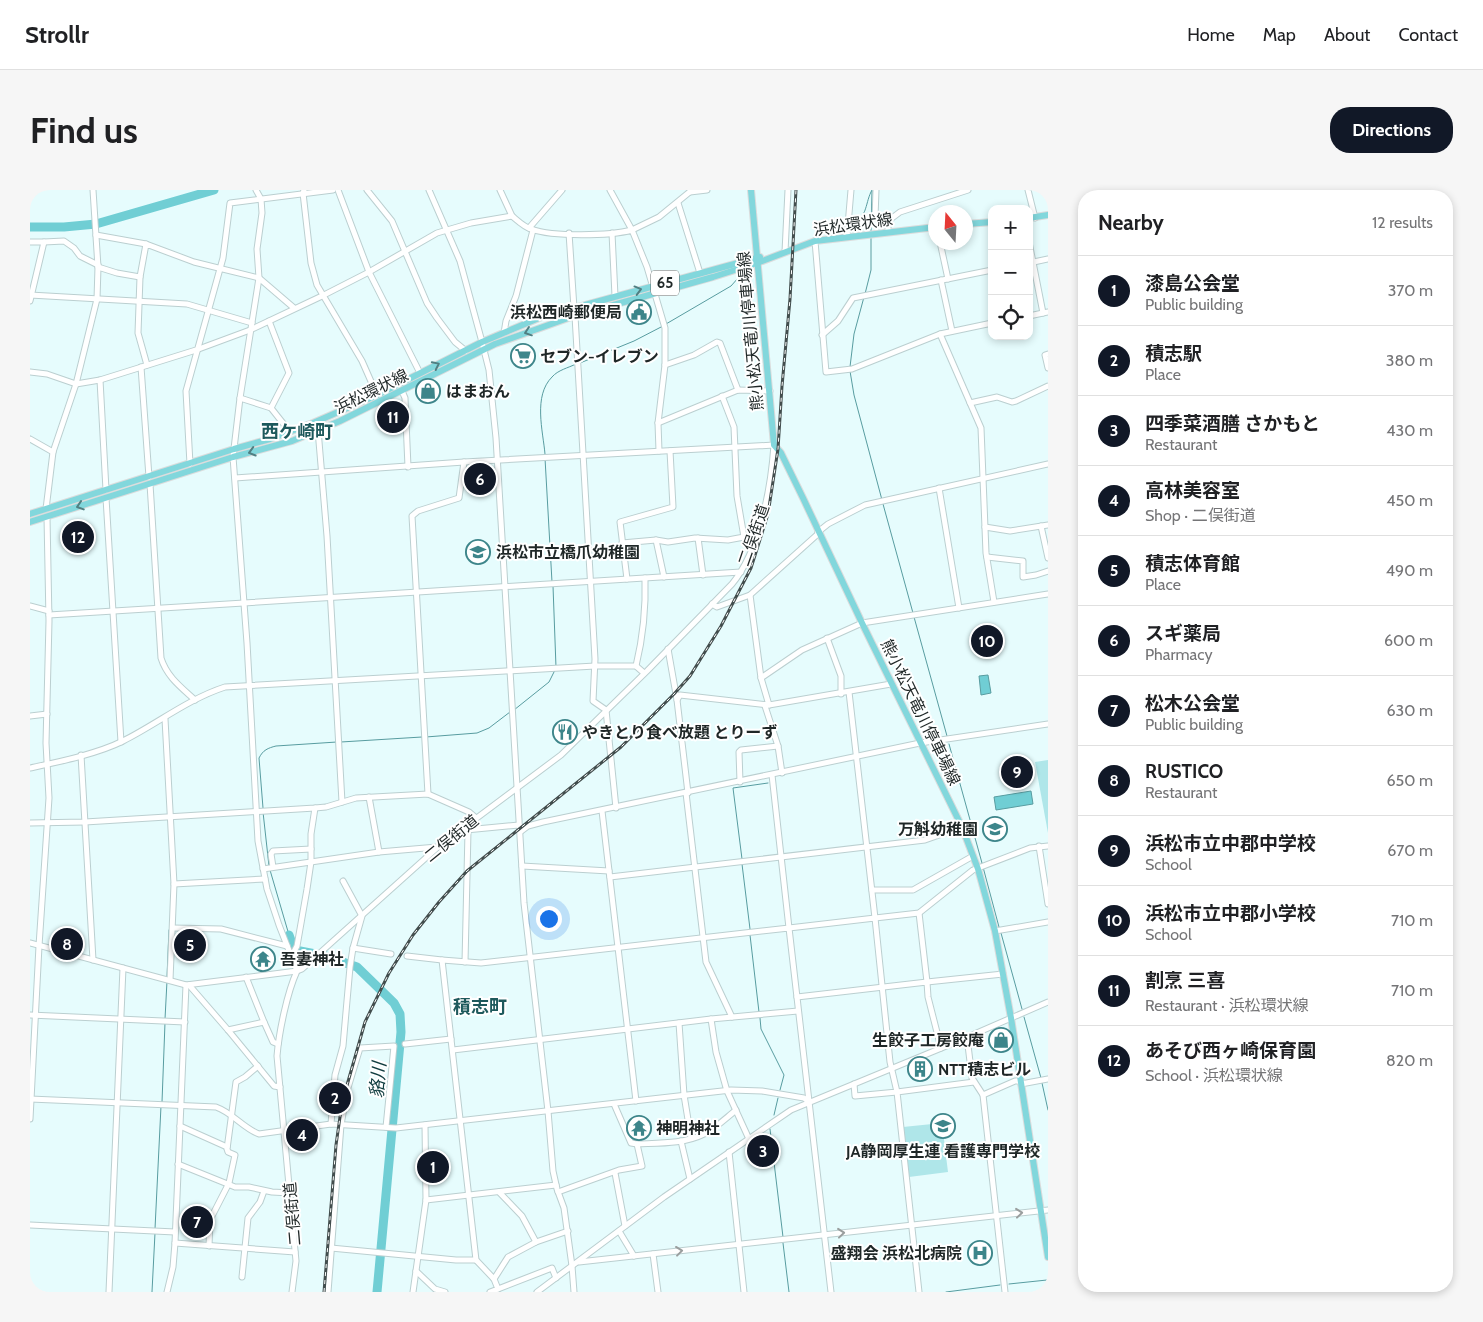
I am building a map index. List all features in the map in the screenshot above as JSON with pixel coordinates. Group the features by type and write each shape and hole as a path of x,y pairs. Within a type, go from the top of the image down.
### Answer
{"main road":[{"name":"熊小松天竜川停車場線","path":"751,190 774,445 781,453 962,827 973,856 981,868 1011,1018 1048,1257"},
{"path":"1033,218 1048,215"},
{"path":"973,223 988,222"},
{"name":"浜松環状線","path":"30,522 149,477 290,432 377,395 482,342 539,318 616,296 654,290 700,272 777,255 815,241 928,228"},
{"name":"浜松環状線","path":"30,514 150,484 233,457 292,441 402,391 511,338 654,290 757,260"}],"street":[{"path":"46,509 53,452 76,384 97,299 98,266 93,190"},
{"path":"256,190 261,199 262,213 257,249 259,278 240,398 233,457 250,686 258,811 258,841 269,867"},
{"path":"190,464 186,391 220,269 230,203 304,192 333,190"},
{"path":"338,190 369,272 420,373"},
{"path":"367,190 392,221 404,252 437,318 455,342 466,351"},
{"path":"429,190 460,262 484,350 494,411 524,903 556,1185 564,1208 568,1231 574,1292"},
{"path":"500,190 512,216 531,229 569,234 612,233 632,230 659,217 691,191 707,190"},
{"path":"504,333 506,321 516,296 531,229 560,190"},
{"path":"610,190 632,230 654,290 665,328 665,365 658,423 659,452"},
{"path":"785,252 788,190"},
{"path":"847,237 851,190"},
{"path":"875,218 876,190"},
{"path":"888,232 888,220 895,215 952,192 968,190"},
{"path":"1028,190 1030,205"},
{"path":"304,192 311,263 322,296 362,361 377,395"},
{"path":"678,203 700,272"},
{"path":"30,372 47,374 76,384 100,380 196,350 250,330 322,296 369,272 428,237 447,229 512,216"},
{"path":"612,233 616,296"},
{"path":"569,234 574,308"},
{"path":"96,235 146,244 194,262 259,278 294,308"},
{"path":"815,241 826,372 851,370 940,334 988,324"},
{"path":"30,242 64,242 74,248 80,256 98,266 116,273 140,277"},
{"path":"44,242 30,297 188,304 252,323"},
{"path":"146,244 140,277 138,333 144,366 149,477"},
{"path":"942,250 948,278"},
{"path":"1033,262 1048,259"},
{"path":"1033,269 1046,313 1033,315"},
{"path":"822,335 838,321 853,298 988,271"},
{"path":"942,280 952,331"},
{"path":"574,316 584,456 595,666 592,701 606,710 616,808"},
{"path":"269,321 289,373 271,408"},
{"path":"940,334 981,428 986,557 994,602"},
{"path":"665,365 694,356 717,342 720,343 738,390"},
{"path":"1048,354 1045,355 1048,368"},
{"path":"100,380 121,742"},
{"path":"970,403 997,397 1012,402 1048,386"},
{"path":"658,423 738,390 770,391"},
{"path":"402,391 408,467"},
{"path":"722,396 734,427 736,496 744,537"},
{"path":"240,398 271,408 282,419 290,432"},
{"path":"318,430 342,802"},
{"path":"30,439 53,452"},
{"path":"235,478 464,462 774,445"},
{"name":"二俣街道","path":"292,1292 295,1276 295,1252 277,1056 290,990 297,971 302,969 438,847 561,755 712,604 741,572 754,541 766,501 774,445"},
{"path":"626,579 620,522 673,507 670,451"},
{"path":"428,794 412,516 418,510 459,498 464,462"},
{"path":"712,604 717,607 750,595 818,532 828,524 858,508 1048,464"},
{"path":"150,484 161,658 165,670 172,679 195,700"},
{"path":"939,488 959,608"},
{"path":"30,1119 33,1015 50,790 47,714 49,613 47,516"},
{"path":"984,527 1010,531 1048,525"},
{"path":"1041,526 1048,558"},
{"path":"622,543 656,540 668,542 698,538 718,541 744,537 754,541"},
{"path":"698,538 703,575"},
{"path":"656,540 664,576"},
{"path":"986,557 1023,561 1023,577 1048,572"},
{"path":"30,606 49,613 158,609 741,572"},
{"path":"636,666 646,609 645,578"},
{"path":"761,678 802,650 862,623 1048,594"},
{"path":"750,595 761,678 778,746 782,773"},
{"path":"827,638 841,676 841,694"},
{"path":"668,649 677,700 703,938 708,968 732,1017"},
{"path":"30,768 81,755 121,742 195,700 225,688 595,666 636,666 644,674"},
{"path":"677,700 680,695 767,705 892,684"},
{"path":"849,692 890,1062 893,1068 919,1292"},
{"path":"30,716 47,714"},
{"path":"165,718 174,884 173,928 167,980"},
{"path":"520,832 528,826 543,822 782,773 856,760 920,743 1048,724"},
{"path":"740,782 739,752 741,750 778,746"},
{"path":"81,755 93,960"},
{"path":"772,775 831,1292"},
{"path":"30,823 85,822 315,808 326,807 356,798 428,794 469,812 476,818"},
{"path":"369,798 379,852"},
{"path":"292,954 297,946 311,862 311,834 315,808"},
{"path":"602,811 636,1101"},
{"path":"461,830 519,825"},
{"path":"522,866 610,874 695,867 925,840 962,827"},
{"path":"465,962 468,830"},
{"path":"1038,846 1048,904"},
{"path":"407,956 481,963 919,913 973,870 1030,848 1048,846"},
{"path":"269,867 379,852 438,847"},
{"path":"30,943 187,985 297,971 292,954 279,925 265,879 273,851 311,849"},
{"path":"872,890 913,890 973,856"},
{"path":"174,884 265,879"},
{"path":"331,1124 335,1075 343,1046 353,948 362,916 343,881"},
{"path":"919,913 928,997 940,1048"},
{"path":"995,931 1048,922"},
{"path":"173,928 221,929 287,946"},
{"path":"353,948 391,954"},
{"path":"442,960 476,1260 494,1279 498,1288"},
{"path":"109,1292 123,968"},
{"path":"797,997 1003,974"},
{"path":"246,978 273,1042 278,1044"},
{"path":"167,1292 172,1274 175,1243 187,985"},
{"path":"187,985 228,1030 274,1086 280,1087"},
{"path":"537,1292 690,1179 791,1110 967,1038 1048,1002"},
{"path":"452,1050 711,1019 798,1011"},
{"path":"33,1015 185,1022"},
{"path":"711,1019 716,1052 727,1091 750,1139"},
{"path":"228,1030 264,1022"},
{"path":"680,1023 684,1096 691,1138"},
{"path":"967,1038 972,1078 983,1095 1005,1292"},
{"path":"405,1044 451,1039"},
{"path":"328,1292 341,1125 347,1091 360,1048 394,1046 386,1127"},
{"path":"209,1246 210,1220 229,1182 236,1155 228,1152 227,1147 236,1082 258,1066"},
{"path":"983,1095 1015,1081 1048,1080"},
{"path":"854,1084 856,1096 974,1082"},
{"path":"30,1099 216,1107 226,1110 251,1131 260,1134 331,1124 396,1128 727,1091 762,1091 804,1098 809,1102"},
{"path":"614,1104 631,1143 637,1144 681,1141 704,1134 716,1127 736,1110"},
{"path":"413,1292 426,1200 425,1125"},
{"path":"180,1126 227,1147"},
{"path":"681,1141 690,1179"},
{"path":"558,1192 619,1170 642,1166 637,1144"},
{"path":"729,1152 744,1292"},
{"path":"178,1164 235,1187 250,1187 264,1191 290,1193"},
{"path":"615,1173 625,1226"},
{"path":"426,1200 556,1185"},
{"path":"242,1277 248,1218 260,1202 264,1191"},
{"path":"499,1192 522,1216 536,1242"},
{"path":"578,1262 1048,1210"},
{"path":"30,1225 175,1232"},
{"path":"494,1279 508,1257 536,1242 568,1231"},
{"path":"619,1231 634,1256"},
{"path":"175,1243 245,1250 295,1252"},
{"path":"331,1248 476,1260"},
{"path":"653,1254 658,1292"},
{"path":"490,1292 552,1268 556,1278"},
{"path":"416,1271 435,1289 445,1292"}],"shaded area":[{"path":"988,675 991,693 981,695 979,676"},
{"path":"1048,760 1048,833 1035,762"},
{"path":"1031,791 1033,804 996,810 994,797"},
{"path":"942,1123 948,1172 909,1177 903,1127"}],"waterway":[{"path":"30,227 64,227 96,224 214,190"},
{"path":"853,224 864,213 872,190"},
{"path":"871,232 872,191"},
{"path":"865,294 871,270 871,238"},
{"path":"666,324 731,286 739,277"},
{"path":"850,367 854,334 864,297"},
{"path":"580,363 634,341 663,326"},
{"path":"545,454 541,425 541,404 546,385 554,375 576,364"},
{"path":"850,371 854,395 882,500"},
{"path":"545,458 552,582"},
{"path":"883,504 913,613"},
{"path":"553,586 556,667"},
{"path":"914,617 947,736"},
{"path":"514,710 549,682 555,670"},
{"path":"426,737 477,733 489,728 510,712"},
{"path":"341,742 422,737"},
{"path":"263,808 259,758 264,751 276,746 337,742"},
{"path":"949,744 982,863"},
{"path":"742,859 733,788 768,783"},
{"path":"263,812 269,866"},
{"path":"742,864 750,929"},
{"path":"983,867 999,927"},
{"path":"270,870 289,935"},
{"path":"167,977 169,930"},
{"path":"1001,933 1022,1009"},
{"name":"貉川","path":"289,935 294,949 326,956 357,967 394,1003 400,1014 401,1032 377,1292"},
{"path":"750,935 759,1012"},
{"path":"165,1019 167,981"},
{"path":"1024,1017 1041,1078"},
{"path":"760,1018 761,1029 784,1075 780,1090"},
{"path":"162,1102 165,1023"},
{"path":"1042,1083 1048,1110"},
{"path":"774,1115 778,1098"},
{"path":"155,1229 161,1106"},
{"path":"770,1129 783,1237"},
{"path":"152,1292 155,1233"},
{"path":"783,1243 789,1292"},
{"path":"1009,1284 1047,1280"},
{"path":"946,1292 1000,1285"}],"railway":[{"path":"324,1292 336,1145 342,1103 365,1022 389,973 413,935 467,871 621,747 674,694 690,676 721,626 751,568 768,514 778,449 790,299 796,190"}],"place":[{"name":"浜松西崎郵便局","path":"639,312"},
{"name":"セブン-イレブン","path":"523,356"},
{"name":"はまおん","path":"428,391"},
{"name":"割烹 三喜","path":"393,417"},
{"name":"スギ薬局","path":"480,479"},
{"name":"あそび西ヶ崎保育園","path":"78,537"},
{"name":"浜松市立橋爪幼稚園","path":"478,552"},
{"name":"浜松市立中郡小学校","path":"987,641"},
{"name":"やきとり食べ放題 とりーず","path":"565,732"},
{"name":"浜松市立中郡中学校","path":"1017,772"},
{"name":"万斛幼稚園","path":"995,829"},
{"name":"RUSTICO","path":"67,944"},
{"name":"積志体育館","path":"190,945"},
{"name":"吾妻神社","path":"263,959"},
{"name":"生餃子工房餃庵","path":"1001,1040"},
{"name":"NTT積志ビル","path":"920,1069"},
{"name":"積志駅","path":"335,1098"},
{"name":"JA静岡厚生連 看護専門学校","path":"943,1126"},
{"name":"神明神社","path":"639,1128"},
{"name":"高林美容室","path":"302,1135"},
{"name":"四季菜酒膳 さかもと","path":"763,1151"},
{"name":"漆島公会堂","path":"433,1167"},
{"name":"松木公会堂","path":"197,1222"},
{"name":"盛翔会 浜松北病院","path":"980,1253"}],"district":[{"name":"西ケ崎町","path":"297,432"},
{"name":"積志町","path":"480,1007"}]}
